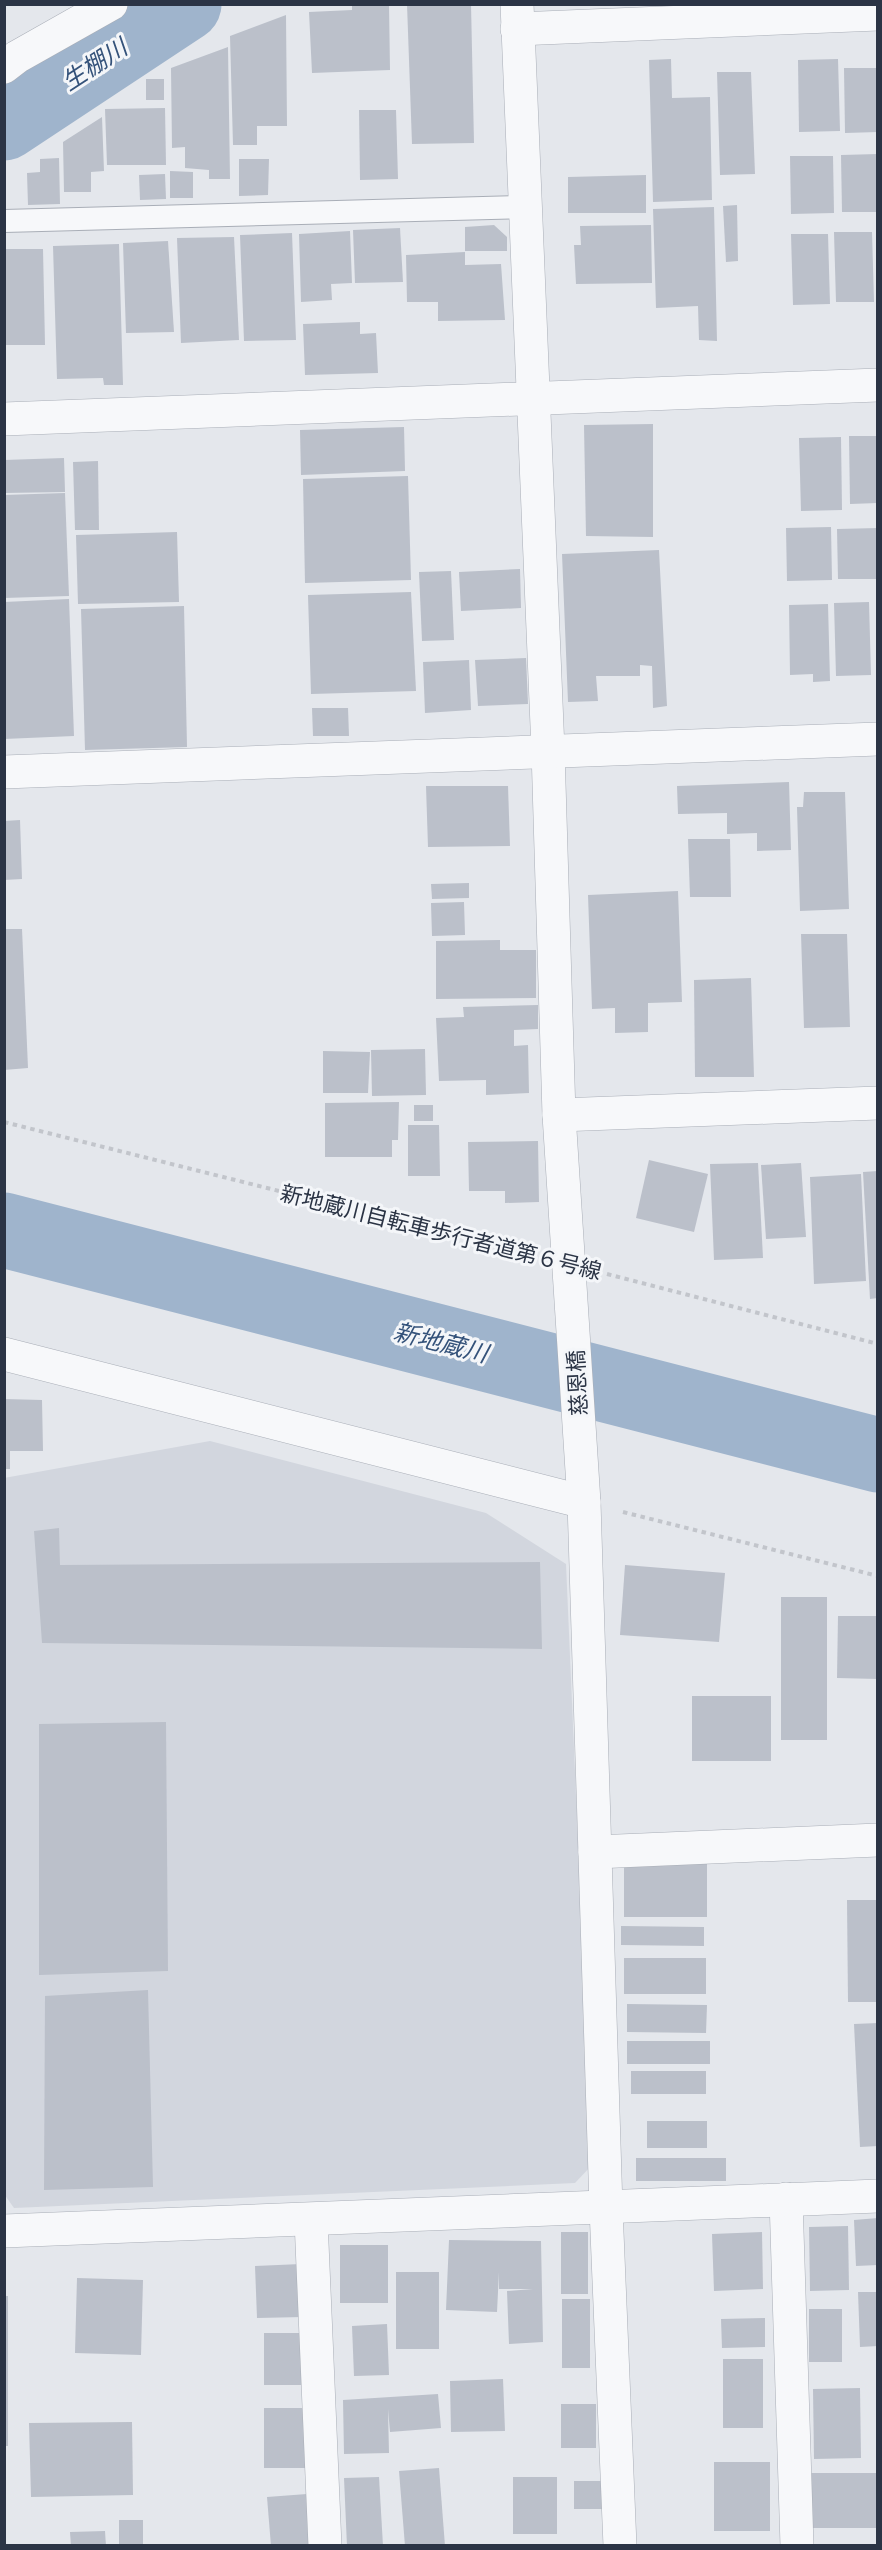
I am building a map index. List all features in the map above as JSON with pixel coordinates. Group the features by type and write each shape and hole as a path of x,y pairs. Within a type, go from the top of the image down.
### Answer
{"street":[{"path":"4,67 17,57 111,4"},
{"path":"517,17 878,14"},
{"name":"慈恩橋","path":"517,17 548,750 559,1115 584,1502 606,2208 620,2546"},
{"path":"4,419 878,385"},
{"path":"4,772 878,739"},
{"path":"559,1115 878,1103"},
{"path":"4,1354 584,1502"},
{"path":"595,1852 878,1840"},
{"path":"4,2231 878,2196"},
{"path":"786,2199 797,2546"},
{"path":"310,2220 325,2546"}],"lane":[{"path":"4,221 524,207"}],"path":[{"name":"新地蔵川自転車歩行者道第６号線","path":"4,1122 878,1344"},
{"path":"584,1502 878,1576"}],"shaded area":[{"path":"210,1441 486,1513 566,1564 592,2165 575,2183 14,2208 4,2194 4,1478"}],"building":[{"path":"352,4 389,4 390,70 312,73 309,12 352,10"},
{"path":"407,4 471,4 474,143 412,144"},
{"path":"286,15 287,126 257,126 257,145 233,145 230,36"},
{"path":"228,47 230,179 209,179 209,170 185,168 185,147 172,148 171,68"},
{"path":"671,59 672,98 710,97 712,200 653,202 649,60"},
{"path":"838,59 840,131 799,132 798,60"},
{"path":"844,68 878,68 878,132 845,133"},
{"path":"717,72 751,72 755,174 720,175"},
{"path":"146,79 164,79 164,100 146,100"},
{"path":"165,108 166,165 107,165 105,109"},
{"path":"359,110 396,110 398,179 360,180"},
{"path":"102,117 104,171 91,172 91,192 64,192 63,142"},
{"path":"878,154 878,212 842,212 841,155"},
{"path":"790,156 833,156 834,213 791,214"},
{"path":"59,158 60,204 28,205 27,173 40,172 40,159"},
{"path":"239,159 269,159 268,195 239,196"},
{"path":"170,171 193,172 193,198 170,198"},
{"path":"165,174 166,199 140,200 139,175"},
{"path":"646,175 646,213 568,213 568,177"},
{"path":"737,205 738,261 726,262 723,206"},
{"path":"714,207 717,341 699,340 698,306 656,308 653,209"},
{"path":"494,225 507,237 507,251 465,251 465,227"},
{"path":"651,225 652,283 576,284 574,245 581,245 580,226"},
{"path":"400,228 403,282 355,283 353,230"},
{"path":"350,231 352,283 331,284 332,300 301,302 299,234"},
{"path":"834,232 872,232 874,302 836,302"},
{"path":"292,233 296,340 244,341 240,235"},
{"path":"791,234 828,234 830,304 793,305"},
{"path":"234,237 239,340 181,343 177,238"},
{"path":"168,241 174,332 126,333 123,243"},
{"path":"119,244 123,385 104,385 103,378 57,379 53,246"},
{"path":"4,249 43,249 45,345 4,345"},
{"path":"465,252 465,265 501,264 505,320 438,321 438,302 407,302 406,255"},
{"path":"360,322 360,334 376,333 378,373 305,375 303,324"},
{"path":"653,424 653,537 586,536 584,425"},
{"path":"404,427 405,471 301,475 300,430"},
{"path":"849,436 878,436 878,503 850,504"},
{"path":"841,437 842,510 801,511 799,438"},
{"path":"64,458 65,492 4,493 4,460"},
{"path":"98,461 99,530 75,530 73,462"},
{"path":"408,476 411,580 305,583 303,479"},
{"path":"65,493 69,596 4,598 4,495"},
{"path":"831,527 832,580 787,581 786,528"},
{"path":"878,528 878,579 838,579 837,529"},
{"path":"177,532 179,602 78,604 76,535"},
{"path":"659,550 667,706 653,708 652,666 640,665 640,676 596,676 598,701 568,702 562,554"},
{"path":"520,569 521,608 461,611 459,572"},
{"path":"451,571 454,640 422,641 419,572"},
{"path":"411,592 416,691 311,694 308,595"},
{"path":"69,599 74,736 4,739 4,602"},
{"path":"869,602 871,675 836,676 834,603"},
{"path":"828,604 830,681 813,682 813,674 790,675 789,605"},
{"path":"184,606 187,747 85,750 81,609"},
{"path":"526,658 528,704 478,706 475,660"},
{"path":"469,660 471,710 425,713 423,662"},
{"path":"312,708 348,708 349,736 313,736"},
{"path":"789,782 791,850 757,851 757,833 727,834 727,813 678,814 677,786"},
{"path":"426,786 508,786 510,846 428,847"},
{"path":"804,792 845,792 849,909 800,911 797,807 803,807"},
{"path":"20,820 22,879 4,880 4,821"},
{"path":"688,839 730,839 731,897 690,897"},
{"path":"469,883 469,898 432,899 431,884"},
{"path":"678,891 682,1002 648,1003 648,1032 615,1033 615,1008 592,1009 588,895"},
{"path":"464,902 465,935 432,936 431,903"},
{"path":"4,929 22,929 28,1068 4,1070"},
{"path":"801,934 847,934 850,1027 804,1028"},
{"path":"500,940 500,950 536,950 536,998 436,999 436,941"},
{"path":"751,978 754,1077 695,1077 694,980"},
{"path":"538,1005 538,1029 514,1030 514,1046 528,1045 529,1093 486,1095 486,1080 439,1081 436,1018 464,1017 463,1007"},
{"path":"425,1049 426,1095 372,1096 371,1050"},
{"path":"323,1051 370,1052 368,1093 323,1093"},
{"path":"399,1102 398,1140 392,1140 392,1157 325,1157 325,1103"},
{"path":"414,1105 433,1105 433,1121 414,1121"},
{"path":"408,1125 439,1125 440,1176 408,1176"},
{"path":"538,1141 539,1202 505,1203 505,1191 469,1191 468,1142"},
{"path":"649,1160 708,1174 694,1232 636,1218"},
{"path":"758,1163 763,1258 714,1260 710,1164"},
{"path":"801,1163 806,1237 766,1239 761,1165"},
{"path":"878,1171 878,1298 870,1299 863,1172"},
{"path":"861,1174 866,1281 814,1284 810,1177"},
{"path":"4,1399 42,1400 43,1451 10,1451 10,1469 4,1469"},
{"path":"59,1528 60,1565 540,1562 542,1649 42,1643 34,1531"},
{"path":"625,1565 725,1573 719,1642 620,1635"},
{"path":"781,1597 827,1597 827,1740 781,1740"},
{"path":"838,1616 878,1616 878,1679 837,1678"},
{"path":"692,1696 771,1696 771,1761 692,1761"},
{"path":"166,1722 168,1971 39,1975 39,1724"},
{"path":"624,1862 707,1862 707,1917 624,1917"},
{"path":"847,1900 878,1900 878,2002 848,2002"},
{"path":"621,1926 704,1927 704,1946 621,1945"},
{"path":"624,1958 706,1958 706,1994 624,1994"},
{"path":"148,1990 153,2187 44,2190 45,1996"},
{"path":"627,2004 707,2005 706,2033 627,2032"},
{"path":"878,2023 878,2146 860,2147 854,2024"},
{"path":"627,2041 710,2041 710,2064 627,2064"},
{"path":"631,2071 706,2071 706,2094 631,2094"},
{"path":"647,2121 707,2121 707,2148 647,2148"},
{"path":"636,2158 726,2158 726,2181 636,2181"},
{"path":"878,2218 878,2265 856,2266 854,2220"},
{"path":"848,2226 849,2290 810,2291 809,2227"},
{"path":"561,2232 588,2232 588,2294 561,2294"},
{"path":"762,2232 763,2289 714,2291 712,2234"},
{"path":"449,2240 541,2241 543,2342 509,2344 507,2291 533,2289 499,2289 499,2272 497,2312 446,2310"},
{"path":"340,2245 388,2245 388,2303 340,2303"},
{"path":"301,2264 303,2317 257,2318 255,2266"},
{"path":"396,2272 439,2272 439,2349 396,2349"},
{"path":"77,2278 143,2280 141,2355 75,2353"},
{"path":"858,2292 878,2292 878,2346 860,2347"},
{"path":"5,2296 8,2296 8,2446 5,2446"},
{"path":"562,2299 590,2299 590,2368 562,2368"},
{"path":"809,2309 842,2309 842,2362 809,2362"},
{"path":"765,2318 765,2347 722,2348 721,2319"},
{"path":"387,2324 389,2375 354,2376 352,2326"},
{"path":"264,2333 303,2333 303,2385 264,2385"},
{"path":"723,2359 763,2359 763,2428 723,2428"},
{"path":"503,2379 505,2431 451,2432 450,2381"},
{"path":"860,2388 861,2458 814,2459 813,2389"},
{"path":"438,2394 441,2428 390,2432 388,2409 389,2453 344,2454 343,2400"},
{"path":"561,2404 596,2404 596,2448 561,2448"},
{"path":"264,2408 305,2408 305,2468 264,2468"},
{"path":"132,2422 133,2495 31,2497 29,2423"},
{"path":"714,2462 770,2462 770,2531 714,2531"},
{"path":"439,2468 445,2546 405,2546 399,2471"},
{"path":"806,2473 878,2473 878,2528 806,2528"},
{"path":"379,2477 383,2546 347,2546 344,2478"},
{"path":"513,2477 557,2477 557,2534 513,2534"},
{"path":"574,2481 610,2481 610,2509 574,2509"},
{"path":"307,2494 311,2546 271,2546 267,2497"},
{"path":"119,2520 143,2520 143,2546 119,2546"},
{"path":"105,2531 106,2546 71,2546 70,2532"}],"waterway":[{"name":"生棚川","path":"4,123 184,4"},
{"name":"新地蔵川","path":"4,1230 878,1455"}]}
